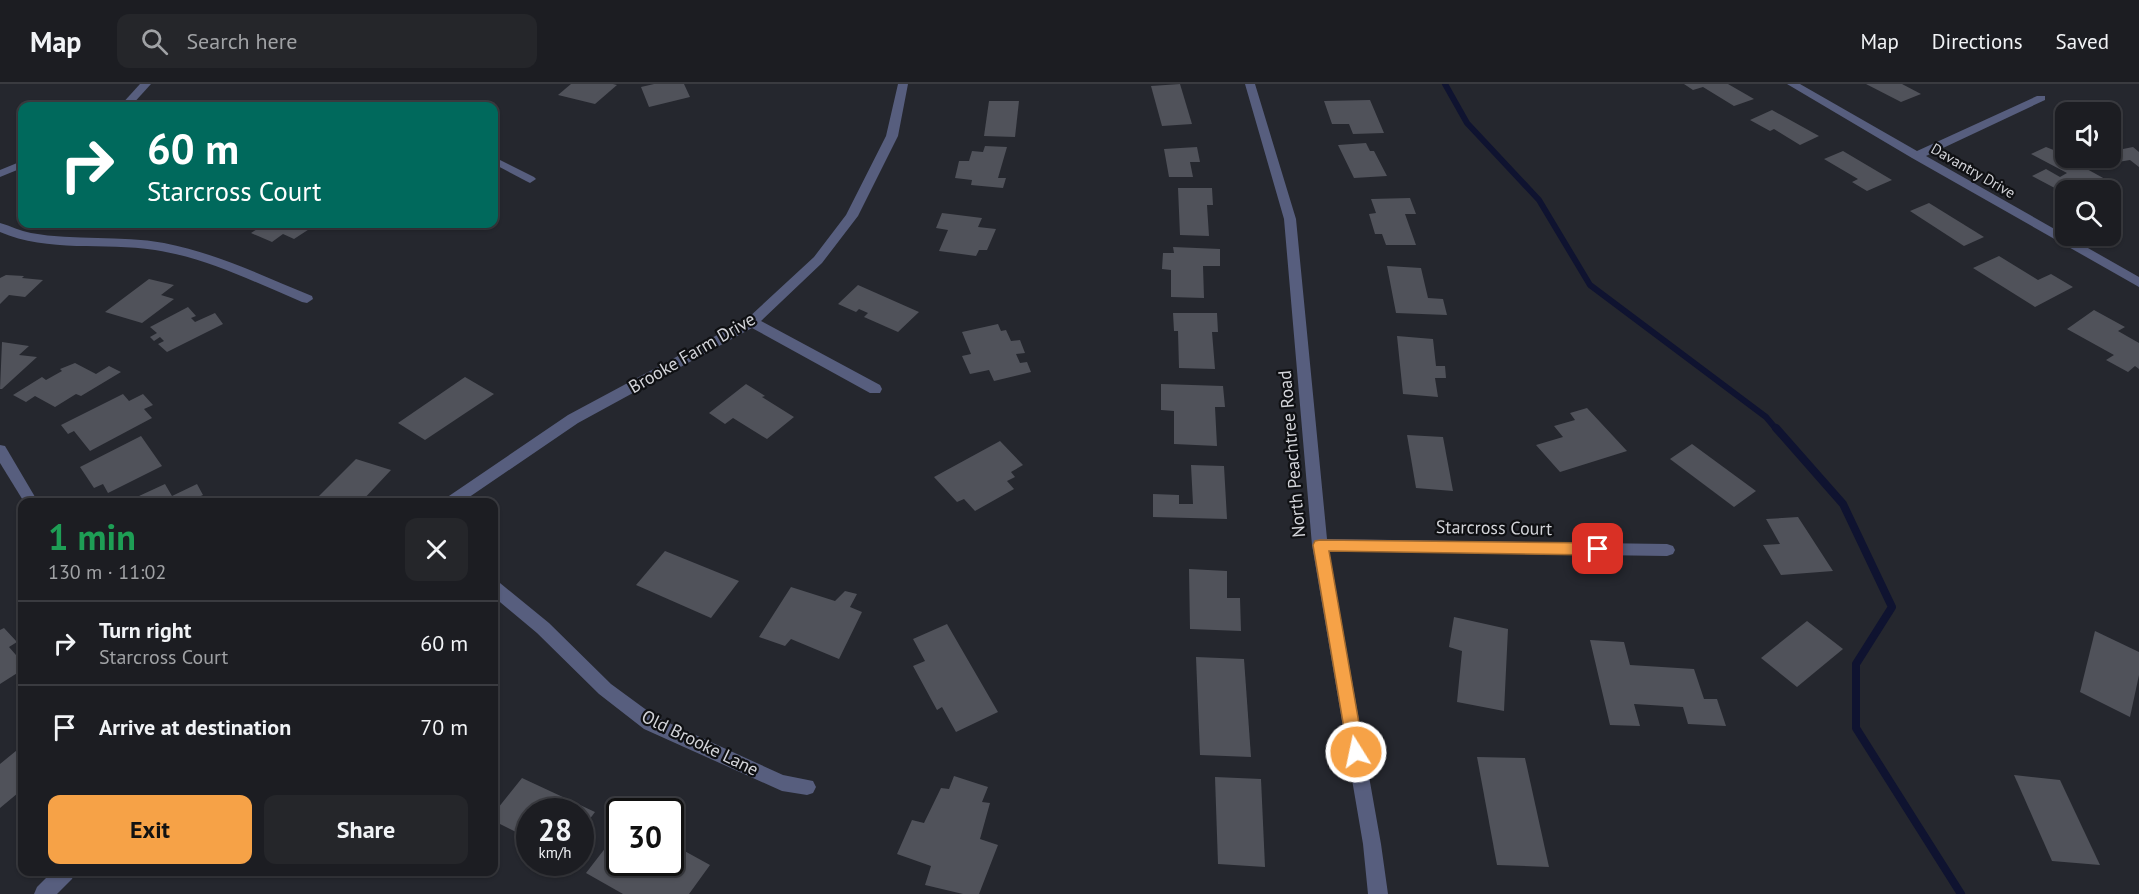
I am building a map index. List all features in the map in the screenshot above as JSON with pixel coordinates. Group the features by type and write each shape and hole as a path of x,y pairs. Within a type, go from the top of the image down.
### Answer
{"street":[{"path":"132,102 146,84"},
{"name":"Brooke Farm Drive","path":"457,498 573,419 752,322 818,260 852,216 892,136 903,84"},
{"name":"North Peachtree Road","path":"1250,84 1290,219 1320,545 1372,844 1378,894"},
{"name":"Davantry Drive","path":"1792,84 2139,283"},
{"path":"1916,156 2041,98"},
{"path":"498,162 530,178"},
{"path":"0,174 18,166"},
{"path":"0,227 9,232 60,240 127,242 178,250 226,266 307,299"},
{"path":"752,322 875,389"},
{"path":"0,450 30,498"},
{"name":"Starcross Court","path":"1320,545 1667,550"},
{"name":"Old Brooke Lane","path":"498,591 543,628 605,689 650,723 782,783 807,787"},
{"path":"44,894 61,876"}],"building":[{"path":"571,84 617,85 595,104 558,95"},
{"path":"654,84 684,84 690,97 649,107 641,87"},
{"path":"1180,84 1192,124 1162,126 1151,86"},
{"path":"1684,84 1728,84 1754,99 1734,106 1703,87 1693,90"},
{"path":"1866,84 1902,84 1921,94 1901,102"},
{"path":"1370,100 1384,133 1353,134 1349,124 1332,124 1324,101"},
{"path":"989,101 1019,101 1015,137 984,136"},
{"path":"1772,110 1819,136 1800,145 1774,129 1770,131 1750,120"},
{"path":"1366,143 1370,151 1374,151 1387,176 1354,178 1338,145"},
{"path":"985,146 1007,147 998,178 1006,178 1003,188 971,185 972,180 955,178 959,161 969,161 972,151 983,152"},
{"path":"1197,147 1200,162 1190,162 1193,177 1169,177 1164,149"},
{"path":"2046,147 2055,151 2055,167 2031,154"},
{"path":"2133,147 2139,152 2139,167 2130,160 2121,162 2121,149"},
{"path":"1843,151 1892,180 1867,191 1852,182 1858,179 1824,159"},
{"path":"2058,168 2085,168 2105,179 2055,180 2055,188 2032,176 2046,169 2060,177 2067,173"},
{"path":"1178,188 1212,188 1213,205 1207,205 1209,236 1180,235"},
{"path":"1410,198 1416,214 1405,214 1416,245 1386,245 1382,234 1375,234 1369,214 1376,213 1371,199"},
{"path":"1929,203 1984,237 1964,246 1910,211"},
{"path":"942,213 982,218 978,227 996,229 987,250 979,250 976,256 939,251 948,230 936,228"},
{"path":"259,228 311,228 294,239 283,234 272,242 251,233"},
{"path":"1173,247 1220,249 1220,266 1203,266 1204,298 1171,297 1171,270 1162,269 1163,253 1174,253"},
{"path":"1999,256 2038,280 2051,274 2073,287 2035,307 1973,268"},
{"path":"1387,266 1421,268 1428,298 1443,299 1447,315 1396,313"},
{"path":"6,275 43,280 25,297 9,295 0,304 0,278"},
{"path":"149,279 174,285 161,295 174,299 142,323 105,312"},
{"path":"858,285 919,312 898,332 864,317 868,313 859,309 856,312 838,304"},
{"path":"188,307 196,316 191,318 195,322 215,313 223,324 167,352 158,344 164,341 160,337 154,341 150,337 157,333 150,327"},
{"path":"2094,310 2125,327 2118,331 2139,343 2139,369 2135,366 2128,372 2106,360 2114,355 2067,329"},
{"path":"1173,313 1217,313 1218,332 1212,332 1215,369 1179,368 1178,331 1174,331"},
{"path":"998,324 1001,331 1006,330 1011,341 1020,340 1025,353 1016,354 1020,363 1027,362 1031,372 994,381 989,370 970,374 962,356 971,354 962,332"},
{"path":"1397,336 1433,339 1436,366 1445,366 1446,378 1435,378 1438,397 1403,394"},
{"path":"2,342 29,346 19,355 37,357 0,389"},
{"path":"75,363 96,374 109,366 121,372 81,396 76,394 55,407 35,396 26,402 13,395 42,377 46,380 62,371 60,369"},
{"path":"465,377 494,394 425,440 398,423"},
{"path":"746,384 794,417 767,439 733,418 725,424 709,413"},
{"path":"1161,384 1223,386 1225,407 1215,407 1217,446 1174,444 1174,411 1161,410"},
{"path":"123,394 129,401 143,394 153,405 144,409 152,418 90,451 74,431 68,434 61,425"},
{"path":"1587,408 1627,451 1560,472 1536,445 1563,437 1554,426 1575,420 1570,413"},
{"path":"1407,435 1443,437 1453,491 1416,488"},
{"path":"141,436 162,466 108,493 103,484 94,488 80,467"},
{"path":"1000,441 1023,465 1011,472 1015,477 1007,481 1014,489 975,511 964,499 957,502 934,477"},
{"path":"1692,444 1756,491 1734,507 1670,459"},
{"path":"356,459 391,470 365,498 317,498"},
{"path":"1191,465 1224,466 1227,519 1153,517 1153,494 1179,495 1179,504 1193,504"},
{"path":"165,484 172,496 197,484 203,495 196,498 135,498"},
{"path":"1798,517 1833,571 1781,575 1763,545 1780,544 1766,519"},
{"path":"665,551 739,581 711,618 636,585"},
{"path":"1189,569 1227,571 1227,598 1240,598 1241,631 1190,629"},
{"path":"791,587 835,601 845,591 857,594 850,607 862,612 839,659 791,639 785,646 759,637"},
{"path":"1454,617 1508,629 1504,711 1457,702 1462,651 1449,647"},
{"path":"1807,621 1843,649 1797,687 1761,658"},
{"path":"947,624 998,712 956,732 942,707 937,710 913,666 925,661 913,639"},
{"path":"4,628 17,642 9,647 18,657 18,673 0,684 0,630"},
{"path":"2095,631 2139,652 2139,675 2130,717 2080,692"},
{"path":"1590,640 1624,642 1630,665 1694,669 1704,699 1717,699 1726,726 1688,724 1683,707 1634,704 1640,726 1610,725"},
{"path":"1196,657 1244,659 1251,757 1200,755"},
{"path":"18,749 18,793 0,808 0,764"},
{"path":"1477,757 1525,758 1549,867 1497,865"},
{"path":"2014,775 2060,780 2100,865 2052,861"},
{"path":"954,776 988,787 982,802 990,803 980,839 998,845 979,894 963,894 925,885 931,866 897,854 912,820 924,823 941,788 949,789"},
{"path":"1215,777 1261,779 1265,867 1218,864"},
{"path":"522,778 565,798 516,798 516,832 498,823 498,808"},
{"path":"606,847 606,876 684,876 684,851 710,865 689,894 623,894 591,876 594,876 594,863"}],"waterway":[{"path":"1445,84 1467,123 1539,200 1590,285 1766,417 1777,430"},
{"path":"1776,428 1843,504 1892,607 1856,664 1856,728 1961,894"}],"route":[{"path":"1356,752 1320,545 1598,549"}]}
